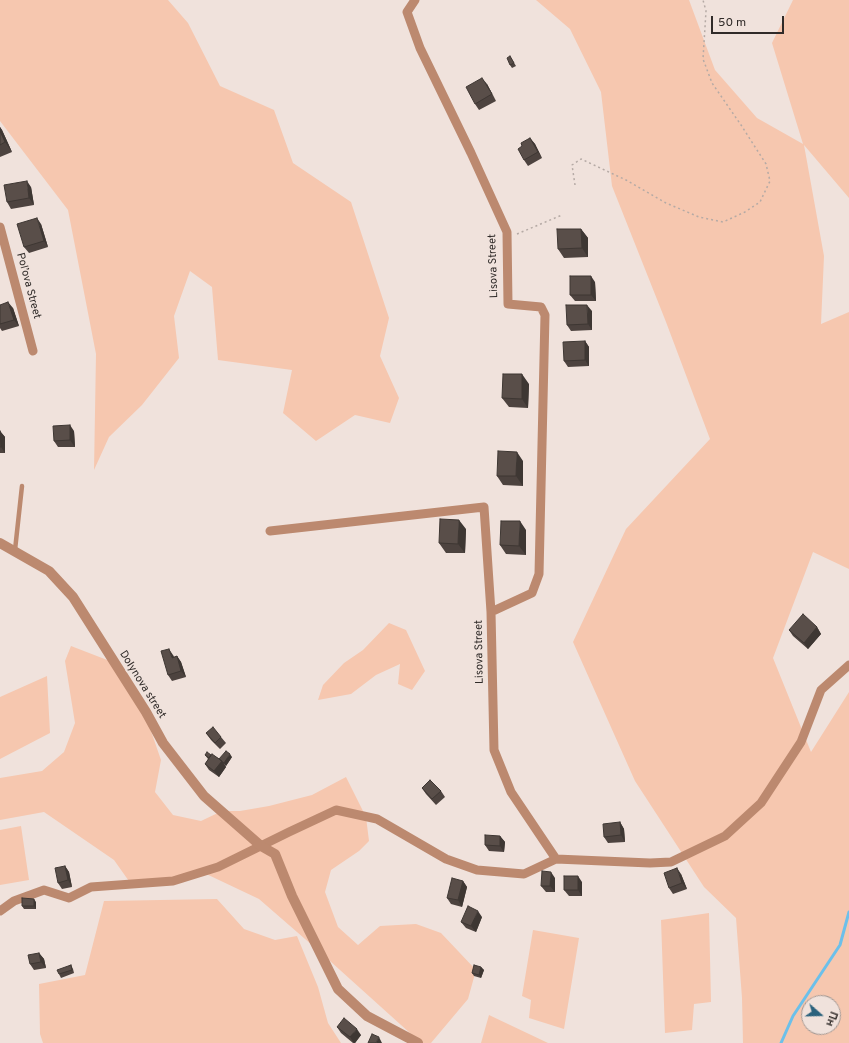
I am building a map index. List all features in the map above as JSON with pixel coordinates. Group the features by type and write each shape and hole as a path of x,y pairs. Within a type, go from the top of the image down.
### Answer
{"street":[{"name":"Lisova Street","path":"415,0 407,12 420,48 471,153 507,232 508,304 541,307 545,315 539,574 532,593 492,612 494,750 512,792 556,860"},
{"name":"Pol’ova Street","path":"0,227 33,350"},
{"path":"270,531 484,508 492,612"},
{"name":"Dolynova street","path":"0,543 49,571 73,597 168,749 204,796 261,846 275,854 292,896 338,989 367,1016 418,1043"},
{"path":"0,911 14,901 44,890 69,898 91,887 174,881 218,867 336,810 376,819 446,860 477,870 524,874 556,860 671,862 725,836 761,803 801,742 821,690 849,665"}],"lane":[{"path":"14,552 22,486"}],"path":[{"path":"575,185 572,165 581,159 626,180 666,203 699,217 723,222 745,212 760,202 770,181 766,164 712,84 703,59 706,11 703,0"},
{"path":"506,239 562,215"}],"shaded area":[{"path":"0,0 168,0 188,23 220,86 274,110 293,163 351,202 389,318 380,356 399,398 390,423 355,415 316,441 283,413 292,370 218,360 212,287 190,271 174,316 179,358 142,405 109,437 94,470 96,354 68,210 0,121"},
{"path":"536,0 689,0 715,70 757,118 803,144 772,43 793,0 849,0 849,198 804,145 824,256 821,324 849,312 849,569 813,552 773,658 811,752 849,692 849,1043 743,1043 742,998 736,918 704,887 635,781 573,642 626,529 710,439 666,322 612,186 601,92 570,29"},
{"path":"389,623 406,630 425,671 412,690 398,684 400,664 376,675 351,694 318,700 323,685 344,663 363,650"},
{"path":"71,646 115,663 143,708 161,760 155,792 173,815 201,821 222,811 240,811 269,806 312,795 346,777 366,817 369,841 359,851 331,870 325,892 338,927 358,945 380,926 416,924 441,933 476,970 468,999 431,1043 421,1043 259,899 202,872 131,884 114,860 44,812 0,820 0,778 42,771 64,752 75,723 65,661"},
{"path":"47,676 50,733 0,759 0,697"},
{"path":"21,826 29,880 0,885 0,830"},
{"path":"217,899 244,929 275,940 297,936 318,987 328,1023 341,1043 43,1043 40,1034 39,984 85,975 104,901"},
{"path":"709,913 711,1002 694,1004 692,1030 665,1033 661,920"},
{"path":"533,930 579,938 564,1029 529,1018 531,1000 522,996"},
{"path":"489,1015 548,1043 481,1043"}],"building":[{"path":"510,56 514,63 510,65 507,58"},
{"path":"482,78 492,94 475,104 466,87"},
{"path":"0,131 5,142 0,145"},
{"path":"530,138 538,152 524,160 518,149 522,146 521,143"},
{"path":"27,181 29,198 7,202 4,185"},
{"path":"37,218 44,241 24,247 17,224"},
{"path":"557,229 581,229 582,248 558,249"},
{"path":"570,276 591,276 591,295 570,295"},
{"path":"8,302 14,320 0,324 0,305"},
{"path":"566,305 587,305 588,324 567,325"},
{"path":"585,341 585,360 564,361 563,342"},
{"path":"503,374 522,374 522,399 502,398"},
{"path":"70,425 70,440 54,441 53,426"},
{"path":"498,451 517,452 516,476 497,476"},
{"path":"440,519 459,520 458,544 439,543"},
{"path":"501,521 520,521 519,546 500,545"},
{"path":"803,614 817,627 804,643 789,630"},
{"path":"169,649 172,658 177,656 181,671 168,675 161,651"},
{"path":"213,727 221,737 215,743 206,733"},
{"path":"226,751 230,754 224,763 219,759"},
{"path":"207,752 211,755 209,758 205,755"},
{"path":"212,754 222,761 214,771 205,764"},
{"path":"430,780 441,791 432,799 422,788"},
{"path":"620,822 621,835 604,837 603,824"},
{"path":"485,835 500,836 500,846 485,845"},
{"path":"65,866 68,880 58,883 55,868"},
{"path":"677,868 682,883 669,888 664,873"},
{"path":"542,871 551,872 550,886 541,886"},
{"path":"564,876 578,876 578,890 564,890"},
{"path":"452,878 463,881 458,900 447,898"},
{"path":"22,898 34,899 34,906 22,906"},
{"path":"468,906 478,911 471,926 461,922"},
{"path":"39,953 41,962 30,964 28,955"},
{"path":"71,965 72,970 59,974 57,970"},
{"path":"474,965 481,967 479,975 472,973"},
{"path":"344,1018 357,1029 350,1037 337,1027"},
{"path":"372,1034 379,1037 376,1043 368,1043"}],"waterway":[{"path":"781,1043 793,1016 840,945 849,912"}]}
